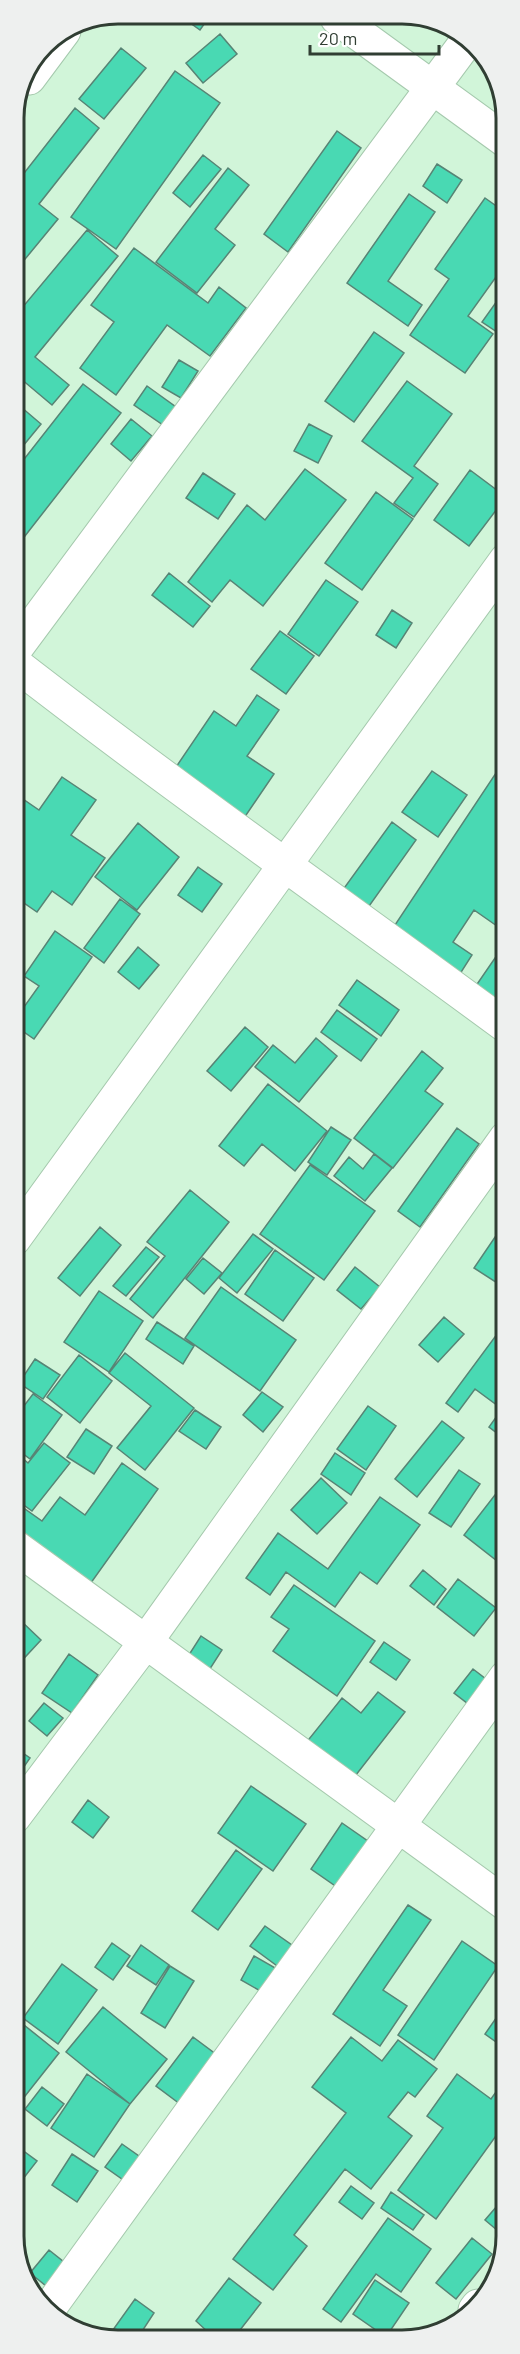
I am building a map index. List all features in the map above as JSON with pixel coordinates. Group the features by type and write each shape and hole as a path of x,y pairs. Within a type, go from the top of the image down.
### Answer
{"street":[{"path":"345,24 496,134"},
{"path":"24,638 463,47"},
{"path":"24,1225 284,863 496,574"},
{"path":"24,671 140,760 496,1019"},
{"path":"24,1804 145,1643 496,1152"},
{"path":"24,1553 496,1897"},
{"path":"53,2303 496,1691"}],"building":[{"path":"192,24 204,24 200,30"},
{"path":"220,34 237,54 203,83 186,63"},
{"path":"121,48 146,68 104,119 79,99"},
{"path":"175,71 220,103 116,249 71,217"},
{"path":"75,108 99,128 39,204 58,219 24,260 24,173"},
{"path":"337,131 361,148 288,252 264,234"},
{"path":"203,155 221,169 190,207 173,193"},
{"path":"437,164 462,180 447,203 423,186"},
{"path":"228,168 249,185 215,229 235,245 197,293 156,262"},
{"path":"409,194 435,212 388,281 422,305 408,326 347,283"},
{"path":"485,198 496,206 496,277 468,316 493,334 465,373 410,335 449,279 435,269"},
{"path":"87,230 118,256 35,357 69,385 52,405 24,381 24,306"},
{"path":"134,248 208,303 219,287 246,308 210,356 167,325 116,395 80,368 114,322 91,305"},
{"path":"496,302 496,331 482,322"},
{"path":"374,332 404,353 354,422 325,401"},
{"path":"179,360 198,371 181,398 162,387"},
{"path":"407,381 452,414 414,466 438,484 414,517 394,503 413,478 362,441"},
{"path":"83,384 121,413 24,537 24,459"},
{"path":"147,386 176,407 163,425 134,405"},
{"path":"24,410 41,424 24,445"},
{"path":"131,419 152,436 131,461 111,444"},
{"path":"309,424 332,436 318,463 294,451"},
{"path":"305,469 346,500 263,606 230,580 212,602 188,582 247,505 265,520"},
{"path":"470,470 496,490 496,510 469,546 434,520"},
{"path":"203,473 235,494 218,519 186,498"},
{"path":"376,492 413,519 362,590 325,563"},
{"path":"169,573 210,606 193,627 152,595"},
{"path":"326,580 358,602 319,656 288,634"},
{"path":"392,610 412,623 396,648 376,635"},
{"path":"280,631 314,656 286,694 251,669"},
{"path":"257,695 279,710 247,756 274,774 242,821 172,773 214,711 236,726"},
{"path":"432,771 467,795 438,837 402,812"},
{"path":"496,773 496,925 474,910 453,942 472,955 458,977 391,931"},
{"path":"62,777 96,800 71,835 105,858 72,905 52,891 37,912 24,903 24,800 39,810"},
{"path":"392,822 416,840 367,909 342,891"},
{"path":"138,823 179,857 137,910 95,877"},
{"path":"198,867 222,884 202,912 178,895"},
{"path":"120,899 140,914 104,963 84,948"},
{"path":"55,931 92,957 34,1039 24,1032 24,1007 39,986 24,976"},
{"path":"138,947 159,965 139,989 118,972"},
{"path":"496,957 496,1005 473,990"},
{"path":"357,980 399,1010 381,1036 339,1005"},
{"path":"337,1010 377,1039 361,1061 321,1032"},
{"path":"245,1027 268,1047 231,1091 207,1071"},
{"path":"316,1038 337,1056 299,1102 255,1067 273,1045 295,1063"},
{"path":"422,1051 443,1068 425,1091 443,1104 393,1168 354,1138"},
{"path":"268,1084 327,1131 295,1171 262,1144 244,1166 219,1146"},
{"path":"331,1127 351,1140 327,1175 308,1162"},
{"path":"457,1128 479,1144 420,1227 398,1211"},
{"path":"374,1154 392,1168 365,1201 334,1176 349,1157 363,1169"},
{"path":"310,1165 375,1211 324,1280 260,1234"},
{"path":"190,1190 229,1222 153,1318 130,1299 165,1256 147,1242"},
{"path":"100,1227 121,1245 80,1296 58,1278"},
{"path":"253,1234 273,1249 237,1293 219,1278"},
{"path":"496,1236 496,1282 474,1268"},
{"path":"146,1247 159,1257 126,1296 113,1286"},
{"path":"275,1250 314,1278 283,1321 245,1294"},
{"path":"203,1258 222,1273 204,1294 186,1279"},
{"path":"355,1267 380,1287 361,1309 337,1290"},
{"path":"221,1287 296,1340 260,1391 185,1338"},
{"path":"99,1291 143,1321 109,1372 64,1342"},
{"path":"444,1317 464,1334 438,1362 419,1345"},
{"path":"157,1322 194,1346 183,1364 146,1339"},
{"path":"496,1336 496,1405 475,1389 458,1412 446,1403"},
{"path":"125,1353 194,1408 145,1470 117,1448 151,1406 109,1373"},
{"path":"79,1355 112,1381 80,1423 47,1397"},
{"path":"35,1359 60,1375 43,1399 24,1386 24,1376"},
{"path":"262,1392 283,1407 263,1432 243,1415"},
{"path":"33,1394 62,1415 30,1459 24,1454 24,1406"},
{"path":"368,1406 396,1426 366,1470 337,1449"},
{"path":"195,1410 221,1427 206,1449 179,1431"},
{"path":"496,1417 496,1432 489,1427"},
{"path":"442,1421 464,1438 417,1497 395,1479"},
{"path":"86,1429 112,1446 94,1474 67,1457"},
{"path":"44,1443 70,1463 32,1511 24,1505 24,1460 28,1463"},
{"path":"335,1453 365,1473 351,1495 321,1474"},
{"path":"122,1463 158,1489 88,1587 24,1542 24,1508 42,1521 60,1497 85,1515"},
{"path":"459,1470 480,1484 451,1527 429,1513"},
{"path":"321,1478 347,1503 317,1534 291,1510"},
{"path":"496,1494 496,1560 464,1535"},
{"path":"380,1497 420,1525 377,1584 360,1572 335,1607 286,1572 270,1595 246,1578 278,1533 328,1569"},
{"path":"423,1570 446,1589 434,1605 410,1586"},
{"path":"458,1579 496,1608 474,1636 437,1607"},
{"path":"294,1585 375,1641 337,1696 273,1651 289,1629 271,1617"},
{"path":"24,1624 41,1640 24,1658"},
{"path":"201,1636 222,1650 206,1675 185,1661"},
{"path":"384,1642 410,1660 396,1680 370,1662"},
{"path":"69,1654 98,1675 72,1713 42,1693"},
{"path":"473,1669 495,1686 476,1710 454,1693"},
{"path":"378,1692 405,1712 352,1780 305,1744 342,1698 361,1713"},
{"path":"44,1703 63,1718 47,1736 29,1721"},
{"path":"24,1754 30,1758 24,1767"},
{"path":"251,1786 306,1824 273,1871 218,1833"},
{"path":"88,1800 109,1817 93,1838 72,1822"},
{"path":"342,1823 375,1846 344,1892 311,1869"},
{"path":"236,1850 262,1869 218,1930 192,1911"},
{"path":"408,1905 431,1920 383,1990 407,2006 380,2046 333,2014"},
{"path":"265,1926 299,1950 284,1971 250,1946"},
{"path":"462,1941 496,1965 496,1969 434,2060 398,2035"},
{"path":"112,1943 130,1956 113,1980 95,1967"},
{"path":"141,1945 169,1965 156,1985 127,1966"},
{"path":"254,1956 284,1973 271,1997 241,1980"},
{"path":"62,1964 97,1990 58,2044 24,2017"},
{"path":"170,1966 194,1981 165,2028 141,2013"},
{"path":"103,2007 167,2059 130,2104 66,2052"},
{"path":"496,2018 496,2042 485,2034"},
{"path":"24,2025 59,2053 24,2097"},
{"path":"193,2037 221,2058 184,2107 156,2086"},
{"path":"351,2037 382,2061 398,2040 437,2069 415,2097 408,2092 388,2117 412,2136 371,2189 345,2169 294,2235 307,2246 273,2290 233,2259 346,2113 312,2087"},
{"path":"87,2074 130,2104 94,2157 51,2128"},
{"path":"457,2074 491,2099 496,2092 496,2136 436,2219 398,2190 443,2128 427,2116"},
{"path":"42,2087 64,2104 47,2126 25,2109"},
{"path":"122,2144 146,2161 129,2184 105,2167"},
{"path":"24,2151 37,2161 24,2178"},
{"path":"72,2154 98,2171 77,2202 52,2185"},
{"path":"351,2186 374,2203 362,2219 339,2202"},
{"path":"391,2192 424,2215 413,2230 381,2208"},
{"path":"496,2207 496,2229 485,2220"},
{"path":"388,2218 431,2249 401,2292 376,2274 341,2322 323,2309"},
{"path":"472,2238 492,2254 456,2299 436,2283"},
{"path":"49,2250 69,2266 51,2290 34,2276 32,2271"},
{"path":"229,2278 261,2303 240,2330 206,2330 196,2321"},
{"path":"375,2280 409,2303 391,2330 376,2330 353,2314"},
{"path":"135,2299 154,2313 143,2330 113,2329"}]}
